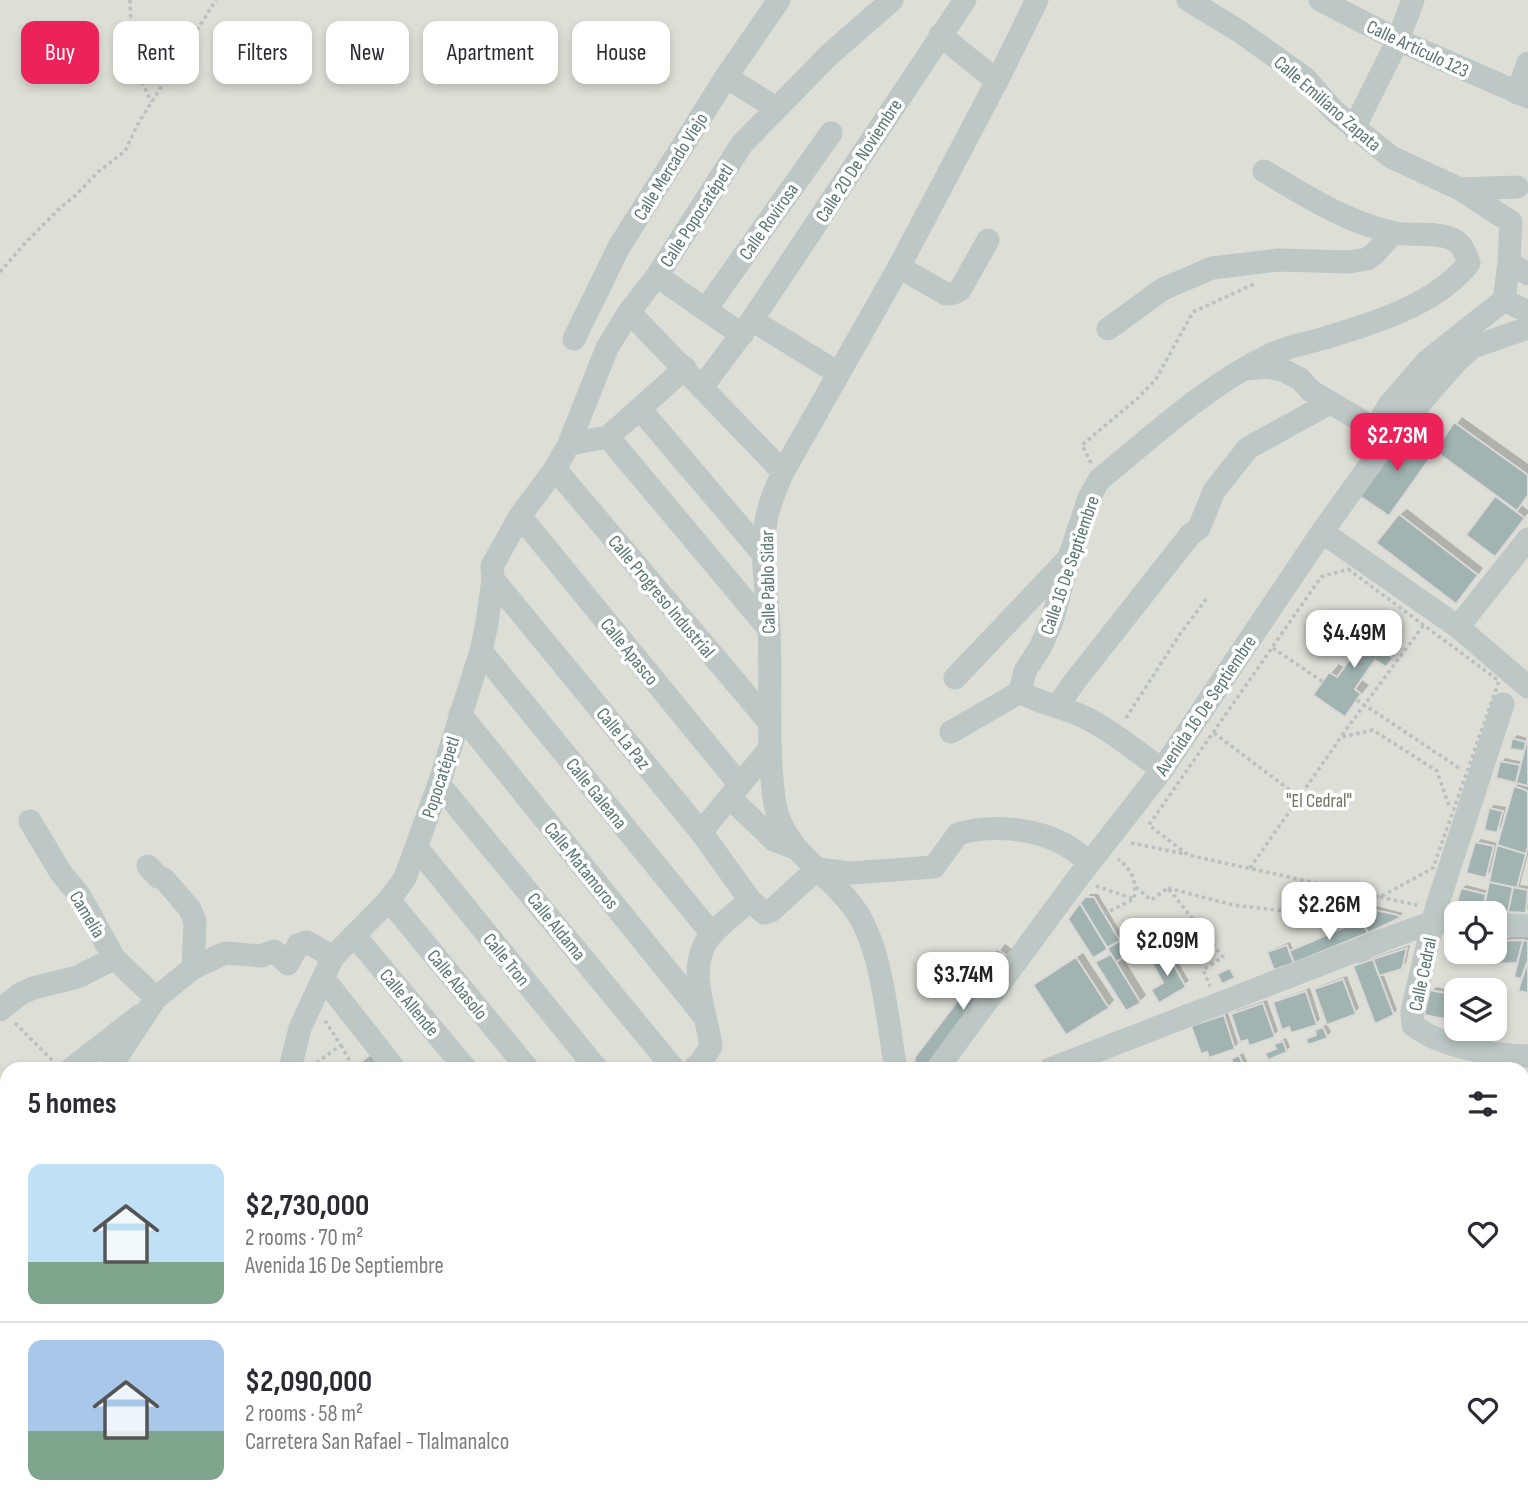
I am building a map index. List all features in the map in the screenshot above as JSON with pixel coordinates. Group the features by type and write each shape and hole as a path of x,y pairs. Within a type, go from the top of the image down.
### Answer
{"street":[{"name":"Calle Mercado Viejo","path":"574,339 618,247 726,77 779,0"},
{"name":"Calle Popocatépetl","path":"555,469 569,444 607,348 742,144 830,54 892,0"},
{"name":"Calle 20 De Noviembre","path":"703,386 747,328 965,0"},
{"name":"Calle Pablo Sidar","path":"895,1062 869,932 854,908 795,848 777,812 770,748 765,523 771,499 783,472 899,267 998,81 1037,0"},
{"name":"Calle Emiliano Zapata","path":"1188,0 1239,31 1305,78 1334,111 1391,157 1460,189 1523,185"},
{"name":"Calle Artículo 123","path":"1320,0 1398,40 1522,95 1528,64"},
{"path":"1354,128 1398,40 1413,0"},
{"path":"940,35 998,81"},
{"path":"726,77 776,108"},
{"name":"Calle Rovirosa","path":"706,309 831,134"},
{"path":"1099,480 1205,393 1243,370 1274,353 1372,324 1432,295 1458,277 1469,263 1463,247 1451,238 1410,232 1393,233 1348,217 1264,172"},
{"path":"1523,185 1519,219 1519,269 1504,300 1528,312"},
{"path":"1460,189 1519,219"},
{"path":"1108,329 1163,289 1212,268 1278,260 1349,262 1367,259 1393,233"},
{"path":"899,267 946,294 954,293 960,290 988,240"},
{"path":"657,276 706,309 838,373"},
{"name":"Avenida 16 De Septiembre","path":"942,1062 1162,770 1206,727 1382,434 1390,405 1427,361 1504,300"},
{"path":"629,312 783,472"},
{"path":"1243,370 1268,367 1285,371 1300,379 1311,391 1382,434 1473,346 1528,328"},
{"path":"569,444 608,436 685,368"},
{"path":"1058,705 1190,535 1199,528 1214,491 1248,448 1330,403"},
{"path":"640,409 764,555"},
{"path":"608,436 769,629"},
{"name":"Popocatépetl","path":"292,1062 300,1028 333,957 389,900 405,878 481,651 493,579 492,566 520,516 555,469"},
{"name":"Calle Progreso Industrial","path":"555,469 770,723"},
{"name":"Calle 16 De Septiembre","path":"1020,692 1025,671 1040,648 1052,621 1089,498 1099,480"},
{"name":"Calle Apasco","path":"520,516 774,840 795,848"},
{"path":"1322,532 1429,618 1458,627 1528,687"},
{"path":"1458,627 1528,539"},
{"path":"956,678 1069,558"},
{"name":"Calle La Paz","path":"493,579 701,832 750,900"},
{"name":"Calle Galeana","path":"481,651 712,934"},
{"path":"951,732 1020,692 1035,701 1058,705 1117,736 1162,770"},
{"name":"Calle Cedral","path":"1503,704 1442,918 1412,1011 1413,1025 1426,1035 1495,1055 1528,1056"},
{"name":"Calle Matamoros","path":"460,714 704,1016"},
{"path":"701,832 770,748"},
{"name":"Calle Aldama","path":"439,783 668,1062"},
{"name":"Camelia","path":"30,821 61,873 80,896 114,958 153,1003"},
{"path":"701,1062 711,1046 698,968 700,953 712,934 750,900 764,913 771,911 817,869 850,873 934,867 958,834 978,829 1019,830 1063,843 1094,857"},
{"name":"Calle Tron","path":"417,848 591,1062"},
{"path":"148,866 158,877 164,879 190,909 195,922 193,968"},
{"name":"Calle Abasolo","path":"389,900 522,1062"},
{"path":"1068,1062 1442,918"},
{"path":"1507,925 1528,926"},
{"name":"Calle Allende","path":"354,935 460,1062"},
{"path":"80,1062 193,968 225,953 261,956 274,951 288,964 298,945 307,942 333,957"},
{"path":"0,1013 20,994 33,988 78,977 114,958"},
{"path":"324,979 389,1062"},
{"path":"114,1062 153,1003"}],"path":[{"path":"131,0 129,12 132,58 151,103"},
{"path":"0,272 25,243 98,172 125,151 139,122 216,0"},
{"path":"1099,480 1082,445 1139,398 1156,379 1193,312 1254,285 1278,260"},
{"path":"1188,855 1149,825 1206,727 1273,648 1321,577 1348,569 1429,618 1499,681 1433,868 1380,897"},
{"path":"1117,736 1133,706 1207,598"},
{"path":"1250,868 1341,737 1429,618"},
{"path":"1273,648 1323,682"},
{"path":"1357,699 1466,773"},
{"path":"1206,727 1299,797"},
{"path":"1341,737 1373,730 1437,771 1452,815"},
{"path":"1094,857 1188,855 1380,897 1442,918"},
{"path":"1094,857 1124,864 1134,877 1134,899"},
{"path":"1094,857 1134,899"},
{"path":"1136,887 1151,900 1168,888 1233,905 1362,920"},
{"path":"1168,888 1223,957 1203,971 1212,990"},
{"path":"1104,914 1134,899"},
{"path":"312,1002 350,1062"},
{"path":"0,1013 53,1062"},
{"path":"317,1062 341,1045"}],"green space":[{"name":"\"El Cedral\"","path":"0,0 1528,0 1528,1062 0,1062"}],"building":[{"path":"1454,422 1528,475 1528,495 1517,511 1435,451"},
{"path":"1404,429 1435,451 1389,516 1358,495"},
{"path":"1495,496 1525,518 1495,557 1466,535"},
{"path":"1399,514 1478,575 1456,604 1376,543"},
{"path":"1372,625 1392,639 1384,651 1393,658 1386,667 1375,660 1355,689 1361,694 1345,717 1313,695 1329,672 1337,677 1358,648 1347,640 1355,628 1365,634"},
{"path":"1528,736 1528,786 1516,783"},
{"path":"1512,738 1526,742 1524,751 1510,749"},
{"path":"1500,761 1520,765 1516,783 1496,778"},
{"path":"1514,786 1528,791 1526,854 1497,845"},
{"path":"1489,808 1503,811 1497,833 1484,830"},
{"path":"1475,842 1494,846 1486,878 1466,873"},
{"path":"1497,845 1526,854 1517,888 1489,882"},
{"path":"1489,882 1513,887 1508,912 1507,901 1485,901"},
{"path":"1513,887 1528,890 1526,913 1508,912"},
{"path":"1461,888 1486,894 1485,901 1457,901"},
{"path":"1085,897 1094,897 1120,941 1107,948 1080,903"},
{"path":"1080,903 1108,949 1093,958 1068,919"},
{"path":"1366,908 1398,915 1400,918 1368,933 1362,920"},
{"path":"1151,918 1160,933 1145,942 1136,927"},
{"path":"1362,920 1368,933 1294,963 1289,951"},
{"path":"1127,936 1136,949 1116,962 1107,948"},
{"path":"1523,940 1517,963 1507,963 1507,941"},
{"path":"1523,940 1528,941 1528,960 1521,979 1514,977"},
{"path":"1287,945 1294,963 1274,970 1267,952"},
{"path":"1407,948 1402,969 1379,976 1373,959"},
{"path":"997,949 1014,960 938,1062 914,1062 915,1057"},
{"path":"1166,951 1186,987 1159,1003 1151,990 1163,983 1150,960"},
{"path":"1111,954 1141,1003 1126,1011 1095,962"},
{"path":"1076,957 1109,1008 1066,1035 1033,985"},
{"path":"1373,959 1394,1015 1375,1024 1353,966"},
{"path":"1528,960 1528,993 1518,991"},
{"path":"1230,968 1235,978 1222,984 1217,974"},
{"path":"1343,979 1356,1014 1327,1025 1314,989"},
{"path":"1430,990 1444,993 1444,1019 1424,1015"},
{"path":"1306,991 1317,1025 1291,1033 1289,1027 1282,1030 1273,1002"},
{"path":"1263,1003 1275,1037 1249,1046 1247,1040 1240,1042 1231,1014"},
{"path":"1224,1015 1235,1049 1209,1058 1207,1052 1201,1054 1191,1026"},
{"path":"1323,1027 1328,1038 1308,1045 1306,1039 1316,1035 1315,1030"},
{"path":"1283,1041 1287,1052 1268,1060 1265,1053 1276,1049 1274,1044"},
{"path":"375,1051 383,1062 363,1062"},
{"path":"1239,1055 1242,1062 1232,1062 1231,1059"}]}
